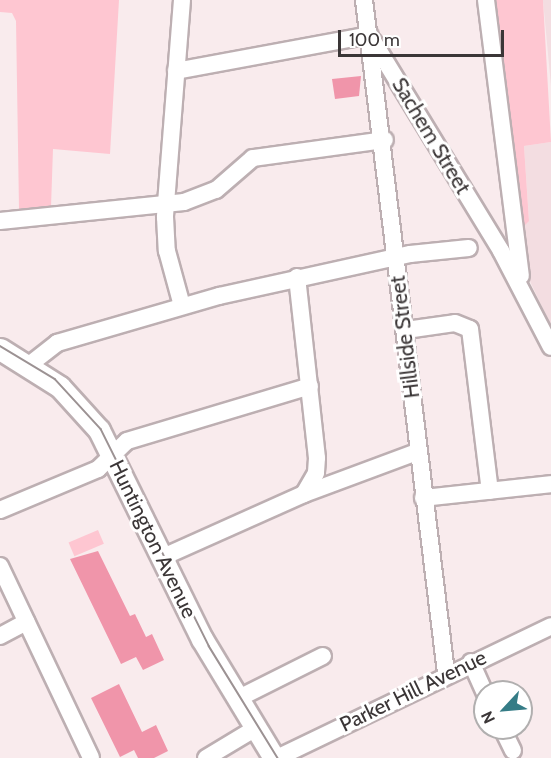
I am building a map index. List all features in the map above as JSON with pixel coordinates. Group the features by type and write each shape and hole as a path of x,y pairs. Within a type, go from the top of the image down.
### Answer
{"main road":[{"name":"Huntington Avenue","path":"0,349 29,365 82,408 113,454 163,557 237,699 276,758"}],"street":[{"path":"182,0 166,204 167,251 182,306"},
{"name":"Hillside Street","path":"364,0 385,141 417,452 446,673"},
{"path":"486,0 514,242 524,291"},
{"path":"176,71 370,35"},
{"name":"Sachem Street","path":"370,35 524,291 551,347"},
{"path":"0,221 166,204 216,190 253,158 385,141"},
{"path":"29,365 52,345 182,306 297,277 469,248"},
{"path":"297,277 317,458 316,472 303,494"},
{"path":"406,330 455,323 470,329 489,491"},
{"path":"0,510 98,469 127,441 310,386"},
{"path":"163,557 303,494 417,452"},
{"path":"423,498 551,484"},
{"path":"0,566 86,756"},
{"path":"0,636 26,622"},
{"name":"Parker Hill Avenue","path":"276,758 446,673 551,626"},
{"path":"237,699 323,656"},
{"path":"471,662 479,680"},
{"path":"206,758 256,728"},
{"path":"508,740 513,751"}],"shaded area":[{"path":"0,0 119,0 110,154 53,149 51,207 19,209 16,21 12,13 0,12"},
{"path":"494,0 543,0 551,142 524,146 529,221 522,228"},
{"path":"543,0 551,0 551,86"},
{"path":"551,142 551,326 529,279 522,228 529,220 524,146"},
{"path":"98,530 104,544 74,556 69,543"}],"building":[{"path":"361,76 359,96 335,99 332,79"},
{"path":"98,551 130,616 135,614 146,637 152,634 164,660 143,670 136,657 121,664 70,559"},
{"path":"119,684 142,732 156,725 168,751 154,758 138,758 134,750 120,757 91,698"}],"tram line":[{"path":"0,346 55,379 101,429 209,646 278,758"}]}
